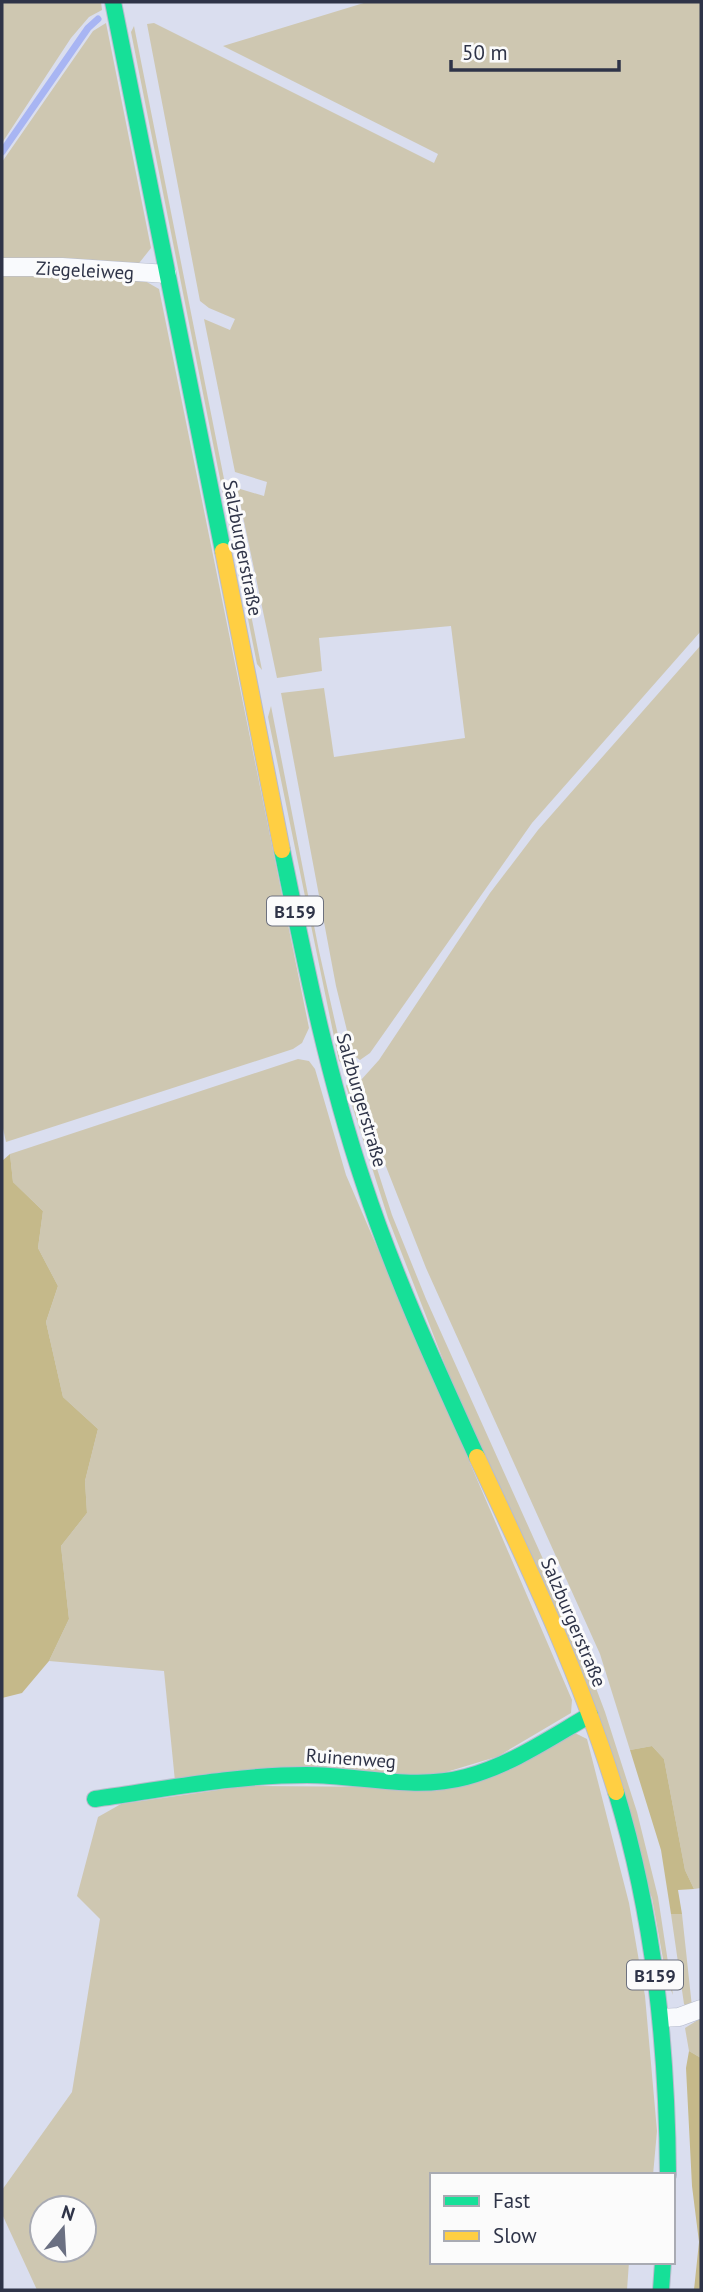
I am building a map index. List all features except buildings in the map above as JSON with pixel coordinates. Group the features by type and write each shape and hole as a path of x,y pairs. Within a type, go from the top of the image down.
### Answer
{"main road":[{"name":"Salzburgerstraße","path":"113,2 309,979 331,1076 374,1212 409,1303 552,1621 612,1778 635,1860 661,2018 669,2124 668,2173"},
{"name":"Ruinenweg","path":"95,1799 245,1779 308,1775 404,1783 446,1781 485,1771 520,1755 590,1715"},
{"path":"661,2290 663,2264"}],"street":[{"name":"Ziegeleiweg","path":"2,267 62,267 167,274"},
{"path":"661,2018 679,2017 701,2010"}],"shaded area":[{"path":"2,2 101,2 102,10 89,17 71,38 2,143"},
{"path":"367,2 701,2 701,631 532,823 370,1053 360,1060 353,1055 336,986 281,693 324,688 334,757 465,738 451,626 319,638 322,671 277,678 237,488 264,496 267,482 235,472 204,319 230,330 235,319 209,308 200,301 147,24 154,23 434,163 438,154 223,46"},
{"path":"106,23 151,248 136,267 2,260 2,162 93,31"},
{"path":"134,26 262,670 257,664 131,32"},
{"path":"2,273 138,277 159,289 309,1028 302,1043 293,1049 6,1142 2,1124"},
{"path":"701,645 701,1888 694,1889 685,1870 664,1759 652,1746 630,1750 600,1654 426,1268 385,1164 361,1080 379,1060 490,893 538,830"},
{"path":"271,706 319,951 345,1066 339,1061 268,717"},
{"path":"298,1059 309,1061 315,1069 346,1175 572,1700 571,1713 485,1764 444,1774 175,1781 164,1671 49,1661 69,1619 61,1546 87,1513 85,1481 98,1429 63,1397 46,1322 58,1286 38,1248 43,1211 13,1182 10,1154"},
{"path":"349,1082 392,1215 426,1299 570,1619 605,1712 637,1812 658,1897 673,1995 667,1981 652,1898 388,1218 346,1086"},
{"path":"10,1154 13,1182 43,1211 38,1248 58,1286 46,1322 63,1397 98,1429 85,1481 87,1513 61,1546 69,1619 49,1661 22,1693 2,1698 2,1161"},
{"path":"575,1733 587,1739 629,1903 645,1996 657,2131 653,2173 430,2173 430,2264 629,2264 627,2290 37,2290 2,2214 2,2190 72,2092 100,1919 77,1896 98,1817 121,1804 246,1786 397,1787"},
{"path":"652,1746 664,1759 685,1870 694,1889 678,1890 682,1914 671,1914 661,1850 630,1750"},
{"path":"671,1914 682,1914 692,2007 688,2009 684,2004"},
{"path":"701,2018 701,2058 689,2051 685,2028"},
{"path":"689,2051 701,2058 701,2290 694,2290 699,2242 692,2186 686,2068"}],"waterway":[{"path":"2,152 88,28 98,19"}],"traffic: fast":[{"path":"113,2 223,551"},
{"path":"282,850 328,1058 363,1181 402,1286 477,1457"},
{"path":"95,1799 254,1777 307,1775 407,1783 446,1781 499,1765 590,1715"},
{"path":"616,1792 640,1886 656,1982 665,2078 668,2173"},
{"path":"661,2290 663,2264"}],"traffic: slow":[{"path":"223,551 282,850"},
{"path":"477,1457 570,1664 616,1792"}]}
